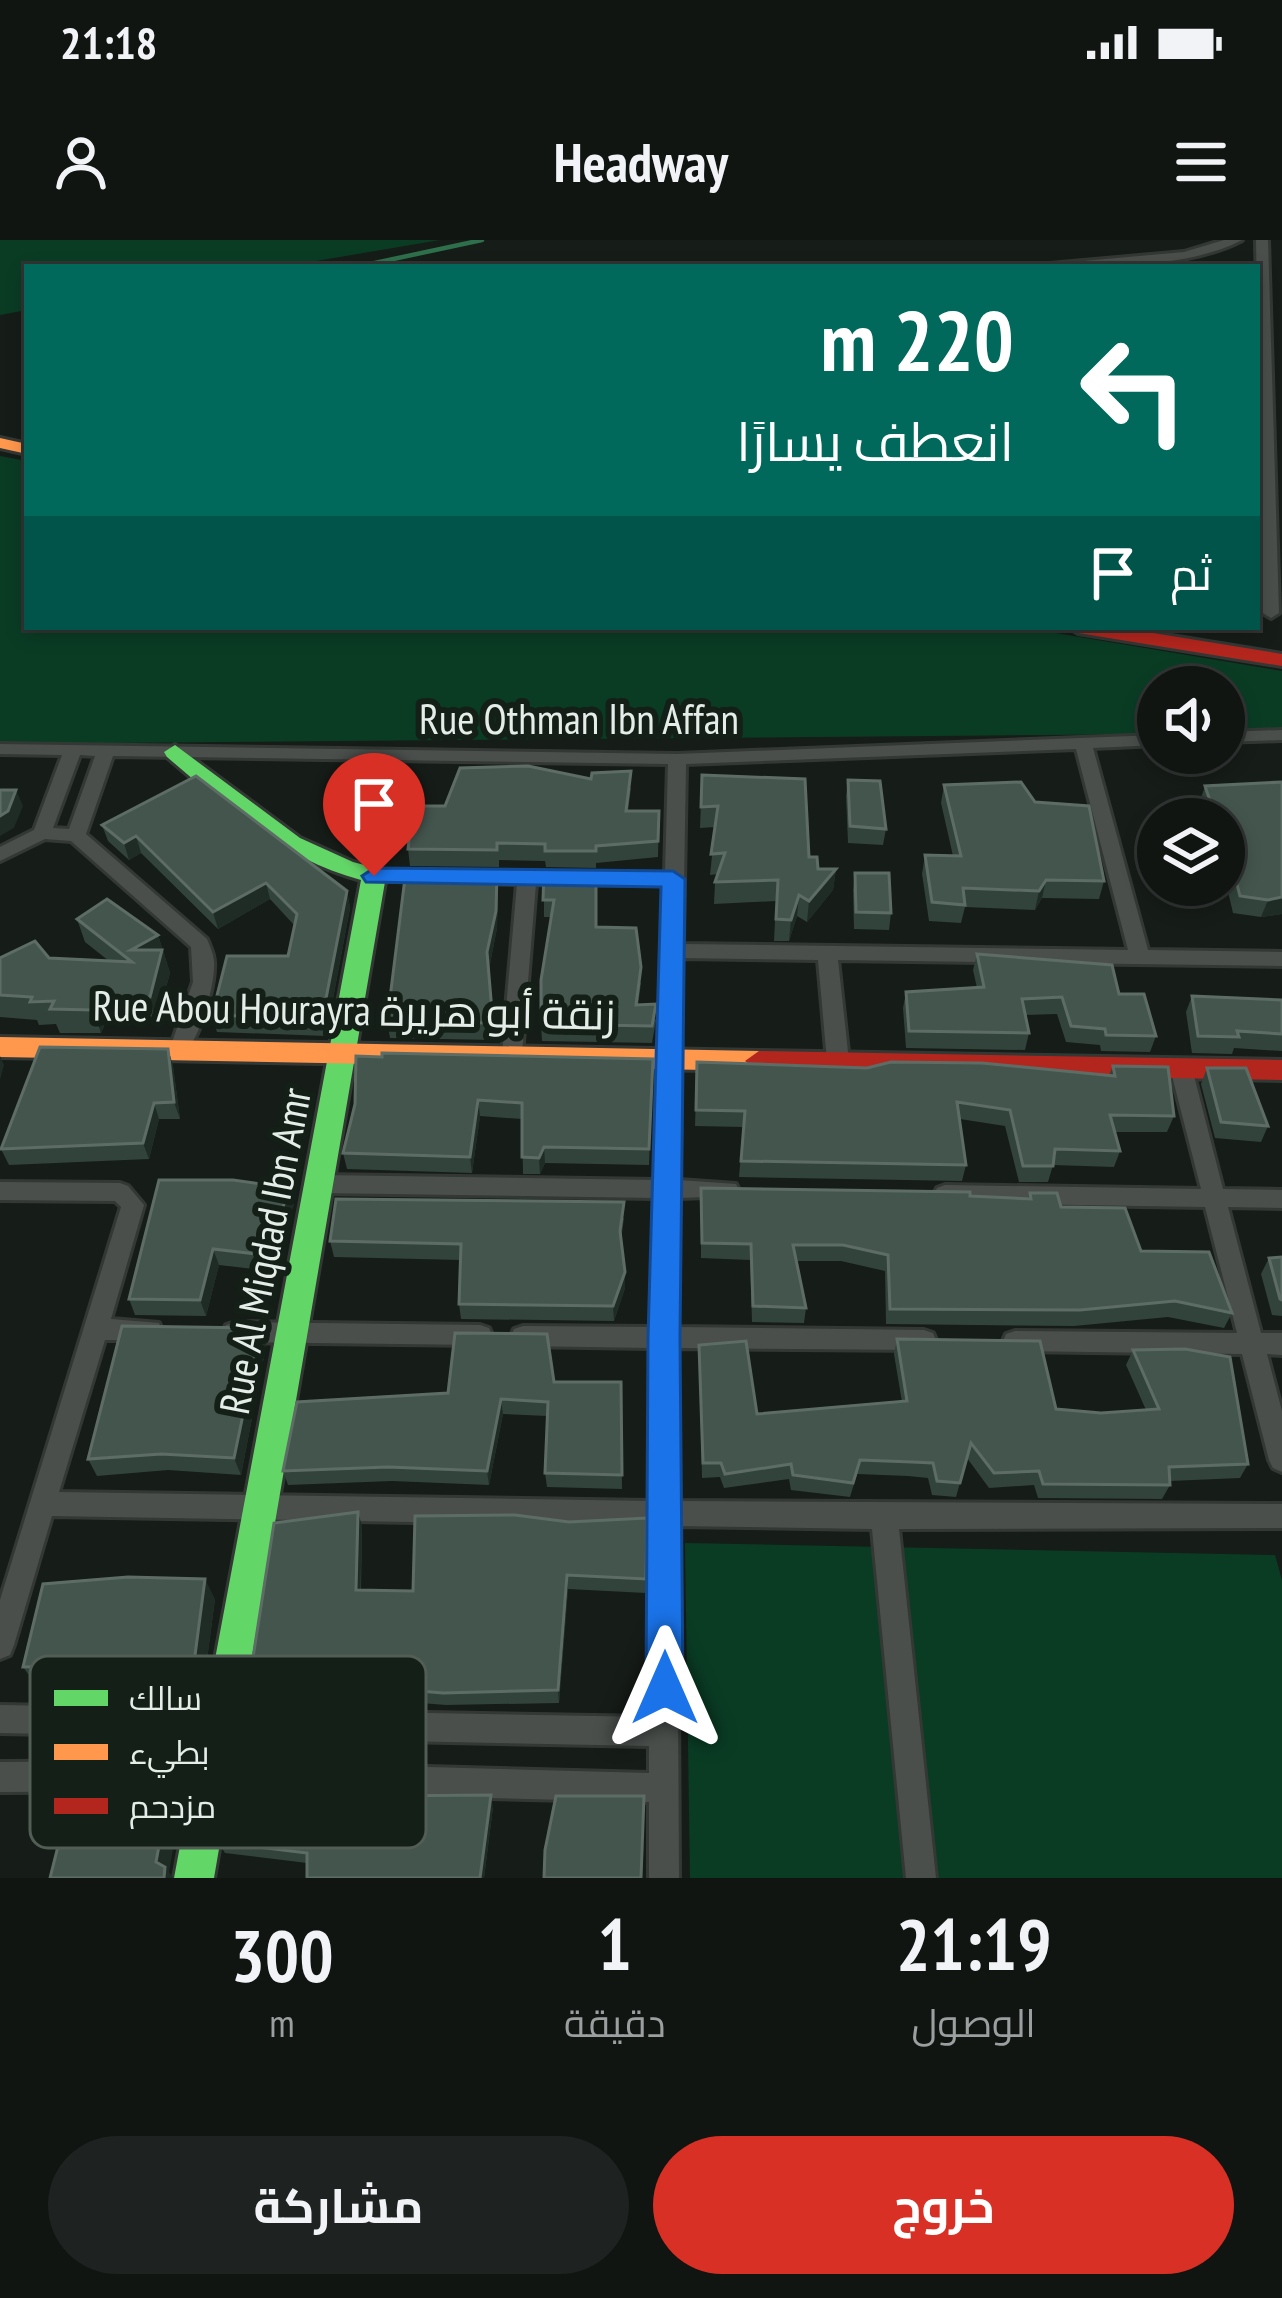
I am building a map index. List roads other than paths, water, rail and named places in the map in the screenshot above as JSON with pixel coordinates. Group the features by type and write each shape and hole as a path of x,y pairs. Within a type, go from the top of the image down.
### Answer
{"main road":[{"path":"1097,630 1282,660"},
{"path":"1216,630 1282,641"},
{"path":"175,752 309,859 345,873 374,876"},
{"name":"Rue Al Miqdad Ibn Amr","path":"232,1656 346,1053 374,876"},
{"name":"Rue Abou Hourayra زنقة أبو هريرة","path":"0,1046 1282,1070"},
{"name":"Rue Al Miqdad Ibn Amr","path":"194,1878 199,1848"}],"street":[{"path":"1084,264 1185,255 1236,240"},
{"path":"1262,240 1270,613"},
{"path":"1261,317 1282,319"},
{"path":"1245,736 1282,735"},
{"name":"Rue Othman Ibn Affan","path":"0,749 677,759 1137,741"},
{"path":"1083,743 1139,954"},
{"path":"41,833 73,750"},
{"path":"76,835 106,750"},
{"path":"664,1878 664,1337 677,759"},
{"path":"0,854 41,833 76,835 204,951 203,976 180,1048"},
{"path":"374,876 673,879"},
{"path":"512,1054 527,877"},
{"path":"673,951 1282,959"},
{"path":"827,952 838,1061"},
{"path":"1181,1068 1282,1460"},
{"path":"321,1184 741,1191"},
{"path":"0,1191 120,1192 131,1200 132,1211 0,1645"},
{"path":"931,1194 1282,1199"},
{"path":"96,1329 947,1340"},
{"path":"995,1341 1282,1344"},
{"path":"45,1504 884,1517 1282,1516"},
{"path":"884,1517 921,1878"},
{"path":"0,1719 30,1719"},
{"path":"426,1727 665,1732"},
{"path":"0,1777 30,1777"},
{"path":"426,1781 666,1788"}],"waterway":[{"path":"370,264 482,240"}]}
